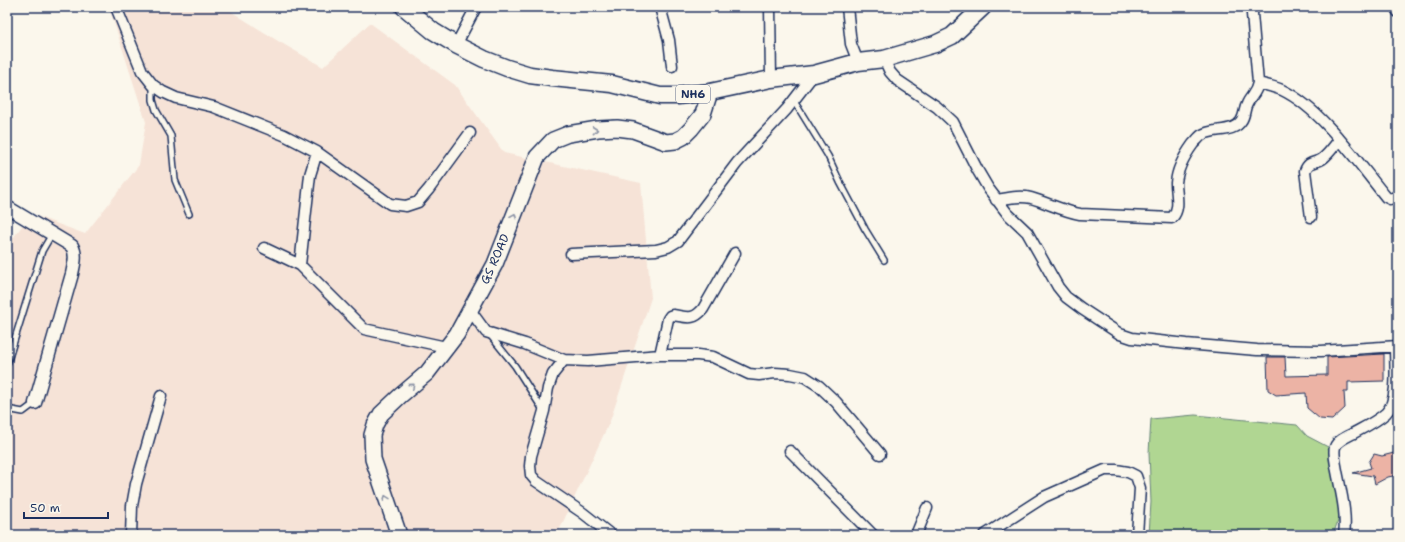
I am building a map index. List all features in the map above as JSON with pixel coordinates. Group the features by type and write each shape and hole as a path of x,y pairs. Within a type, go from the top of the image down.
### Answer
{"highway":[{"name":"NH6","path":"404,7 433,31 456,45 507,68 530,75 612,84 660,96 678,96 710,92 771,79 814,74 858,62 884,59 943,41 952,36 983,7"}],"main road":[{"name":"GS ROAD","path":"399,535 373,459 372,435 375,425 381,414 427,373 457,334 495,264 537,157 553,140 568,134 598,129 617,128 633,130 666,142 675,141 683,137 691,129 702,114 710,92"}],"street":[{"path":"116,7 142,71 153,85 176,98 214,106 284,135 317,152 390,204 406,206 418,202 470,133"},
{"path":"456,45 476,7"},
{"path":"660,7 669,40 672,66"},
{"path":"770,7 771,79"},
{"path":"847,7 851,44 858,62"},
{"path":"996,200 1020,197 1030,198 1068,212 1080,214 1172,218 1176,214 1177,207 1176,182 1185,156 1201,136 1208,132 1233,128 1241,121 1247,103 1257,89 1258,83 1252,14 1253,7"},
{"path":"1395,7 1398,12"},
{"path":"884,59 890,72 897,80 937,107 953,122 978,171 996,200 1027,232 1055,281 1066,297 1087,313 1120,334 1132,338 1257,350 1321,351 1396,347 1395,392 1388,412 1377,420 1344,438 1335,447 1344,512 1344,535"},
{"path":"571,254 656,250 668,247 678,241 737,163 794,101 814,74"},
{"path":"1258,83 1282,90 1314,112 1340,140 1386,198 1390,199 1398,196"},
{"path":"1312,217 1305,171 1310,163 1321,160 1340,140"},
{"path":"300,265 310,175 317,152"},
{"path":"7,207 72,246 75,256 72,274 35,403"},
{"path":"264,248 300,265 364,329 446,347"},
{"path":"660,355 670,316 673,315 694,318 698,316 735,253"},
{"path":"470,310 486,332 525,344 564,360 588,361 660,355 698,355 713,357 750,374 759,376 775,373 804,377 819,386 836,402 880,454"},
{"path":"564,360 553,374 548,388 544,411 531,456 530,466 532,474 536,481 583,513 611,535"},
{"path":"131,535 132,506 136,484 162,396"},
{"path":"790,451 873,535"},
{"path":"985,535 1044,497 1105,470 1116,470 1128,472 1136,476 1140,488 1137,535"},
{"path":"916,535 927,508"}],"lane":[{"path":"153,85 153,100 156,110 171,136 175,180 190,214"},
{"path":"794,101 828,156 865,229 884,260"},
{"path":"7,364 42,251 52,234"},
{"path":"486,332 492,337 515,366 544,411"},
{"path":"7,409 23,412 35,403"}],"shaded area":[{"path":"109,7 224,7 323,67 370,23 455,85 504,153 641,183 651,298 610,421 557,535 7,535 7,246 31,214 85,234 139,165 146,122"}],"green space":[{"path":"1195,415 1297,425 1307,436 1328,447 1340,515 1333,535 1149,535 1151,502 1149,453 1151,419"}],"building":[{"path":"1384,354 1384,381 1348,382 1348,392 1344,392 1345,408 1332,420 1320,419 1307,408 1306,393 1276,395 1268,390 1267,357 1285,357 1286,376 1327,375 1327,357"},
{"path":"1398,452 1398,475 1388,477 1375,484 1373,476 1353,473 1371,468 1369,462 1374,454 1382,456"}]}
